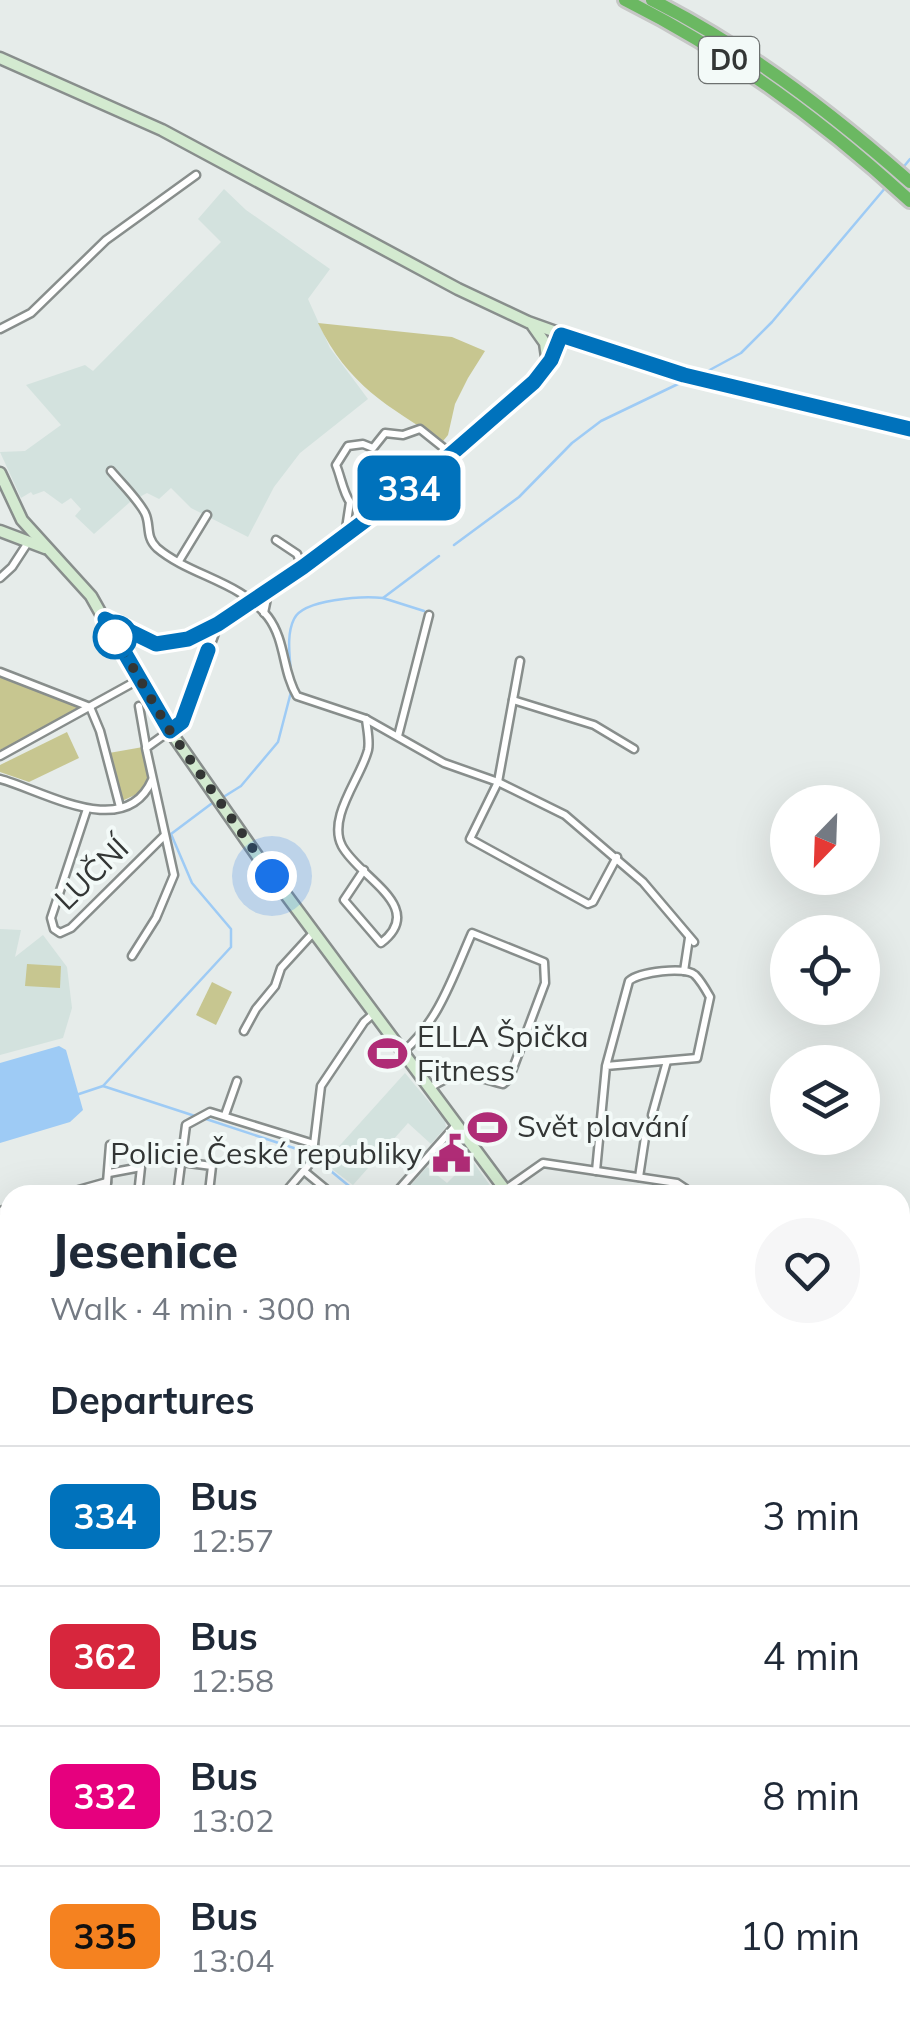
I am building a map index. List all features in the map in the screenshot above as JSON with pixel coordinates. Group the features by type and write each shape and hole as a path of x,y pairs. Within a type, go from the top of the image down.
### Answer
{"highway":[{"name":"D0","path":"624,0 766,84 874,159"},
{"name":"D0","path":"652,0 773,74 874,159 908,193"}],"main road":[{"path":"0,58 162,130 458,289 528,322 684,375 910,429"},
{"path":"528,322 545,343 548,364"},
{"path":"105,619 149,642 168,644 218,624 303,567 434,469 534,382 548,364 561,335"},
{"path":"0,473 5,502 82,584 170,731 313,933 502,1185"},
{"path":"0,531 46,548"}],"street":[{"path":"0,329 31,313 106,240 196,175"},
{"path":"345,536 350,502 336,465 348,446 363,444 373,448 385,433 403,435 420,429 450,454"},
{"path":"111,470 146,514 149,540 160,550 236,590 264,612 282,645 287,680 296,696 366,719 444,762 498,782 564,815 616,857 692,939 684,971"},
{"path":"179,560 207,515"},
{"path":"276,540 297,554 303,567"},
{"path":"0,578 28,544"},
{"path":"264,612 269,589"},
{"path":"398,736 428,615"},
{"path":"146,748 182,722 218,624"},
{"path":"520,661 498,782 470,839 588,904 593,902 616,857"},
{"path":"0,672 90,708 120,806"},
{"path":"0,756 139,680"},
{"path":"512,700 594,725 634,750"},
{"path":"132,956 174,880 139,706"},
{"path":"364,870 344,900 381,942 394,933 399,922 398,910 364,870 342,845 337,826 369,747 366,719"},
{"path":"0,779 87,809 120,806 142,794 152,778"},
{"name":"LUČNÍ","path":"87,809 50,918 60,933 71,928 164,836"},
{"path":"244,1031 256,1008 276,986 281,968 313,933"},
{"path":"402,1053 420,1038 441,1004 472,933 544,962 545,984 508,1079 503,1084 451,1075 428,1089"},
{"path":"596,1170 606,1066 632,977 684,971 694,974 710,997 696,1058 606,1066"},
{"path":"292,1185 313,1152 321,1086 373,1014"},
{"path":"652,1115 667,1061"},
{"path":"225,1115 238,1081"},
{"path":"178,1185 186,1125 210,1112 313,1152"},
{"path":"403,1185 456,1125"},
{"path":"639,1177 646,1131"},
{"path":"107,1185 110,1144"},
{"path":"181,1162 212,1166 210,1185"},
{"path":"515,1185 540,1163 682,1185"},
{"path":"109,1173 141,1166 139,1185"},
{"path":"304,1171 321,1185"},
{"path":"96,1185 107,1182"}],"shaded area":[{"path":"224,189 246,210 330,269 308,299 330,348 368,399 300,453 274,487 248,537 191,508 171,488 159,499 147,493 130,502 94,534 75,516 81,509 71,498 62,504 44,491 21,498 0,452 25,451 61,425 26,385 85,365 93,371 221,242 198,219"},
{"path":"318,323 452,337 485,351 455,404 443,441 387,405 356,378"},
{"path":"0,676 80,706 80,710 0,750"},
{"path":"67,732 79,758 29,782 0,772 0,765"},
{"path":"143,747 148,781 137,794 122,801 109,753"},
{"path":"0,929 21,930 15,957 43,935 67,967 72,1008 63,1038 0,1055"},
{"path":"27,964 61,966 60,988 25,986"},
{"path":"212,982 232,992 216,1025 196,1015"},
{"path":"405,1073 446,1127 431,1144 408,1123 353,1185 324,1163"},
{"path":"471,1159 490,1185 411,1185 427,1167 447,1183"}],"water":[{"path":"59,1046 66,1050 83,1110 70,1122 0,1143 0,1063"}],"waterway":[{"path":"901,170 910,159"},
{"path":"706,372 741,353 772,322 886,187"},
{"path":"454,545 519,497 572,443 601,421 678,384"},
{"path":"291,674 290,632 300,612 334,600 383,598 439,556"},
{"path":"383,598 424,611"},
{"path":"225,796 241,786 278,742 291,692"},
{"path":"76,1095 103,1086 231,947 231,929 192,883 171,834 211,804"},
{"path":"103,1086 195,1116"},
{"path":"203,1118 309,1153"},
{"path":"315,1158 348,1185"}],"bus line":[{"name":"334","path":"208,650 182,722 170,731 105,619 156,644 188,639 218,624 303,567 489,423 544,371 561,335 684,375 910,429"}],"place":[{"name":"ELLA Špička Fitness","path":"387,1054"},
{"name":"Svět plavání","path":"487,1127"},
{"name":"Policie České republiky","path":"452,1154"}],"route":[{"path":"115,637 154,708 272,876"}]}
